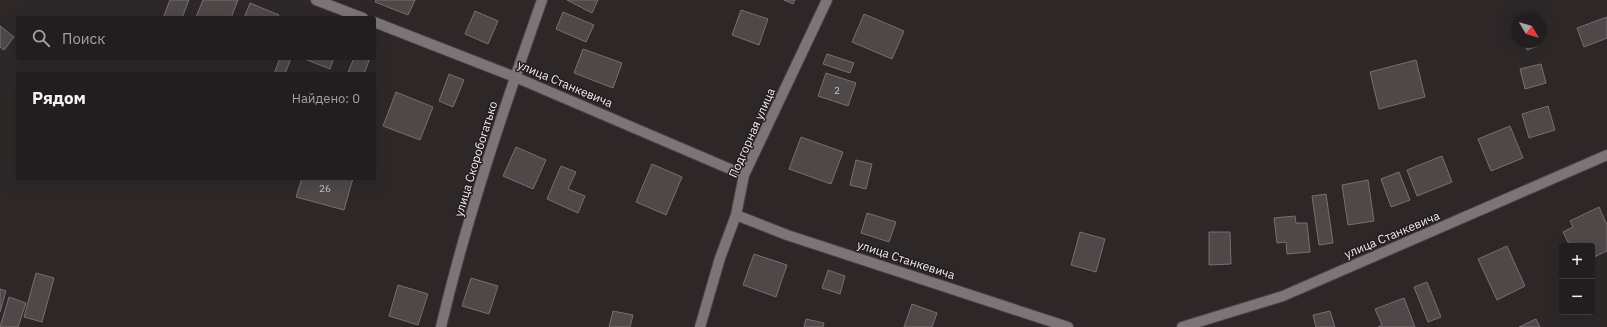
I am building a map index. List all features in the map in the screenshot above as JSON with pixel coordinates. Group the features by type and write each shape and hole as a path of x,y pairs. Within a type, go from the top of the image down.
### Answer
{"street":[{"path":"316,0 358,16"},
{"name":"улица Скоробогатько","path":"441,327 450,287 485,170 542,0"},
{"name":"Подгорная улица","path":"700,327 718,265 736,215 744,176 827,0"},
{"name":"улица Станкевича","path":"376,23 515,77 744,176"},
{"name":"улица Станкевича","path":"1182,327 1283,296 1607,155"},
{"name":"улица Станкевича","path":"736,215 787,235 1068,327"}],"building":[{"path":"170,0 189,0 183,16 164,16"},
{"path":"203,0 238,0 232,16 196,16"},
{"path":"376,0 415,0 408,15 375,2"},
{"path":"567,0 598,0 592,13"},
{"path":"784,0 795,0 793,4"},
{"path":"250,3 279,15 278,16 245,16"},
{"path":"741,10 768,19 759,45 732,35"},
{"path":"475,11 498,21 488,44 465,34"},
{"path":"563,12 594,25 586,42 556,29"},
{"path":"864,14 904,31 892,59 852,42"},
{"path":"1607,17 1607,38 1584,47 1577,28"},
{"path":"0,26 14,37 4,50 0,47"},
{"path":"583,49 622,63 613,88 574,73"},
{"path":"827,54 854,63 850,73 823,64"},
{"path":"279,60 290,60 286,72 275,72"},
{"path":"307,60 333,60 330,69"},
{"path":"353,60 369,60 365,72 348,72"},
{"path":"1416,60 1425,97 1379,109 1370,72"},
{"path":"1541,64 1546,83 1525,89 1520,69"},
{"path":"826,73 856,83 848,106 818,96"},
{"path":"449,74 464,80 453,107 439,101"},
{"path":"396,92 433,107 420,140 383,126"},
{"path":"1548,106 1555,130 1529,138 1522,114"},
{"path":"1510,126 1523,158 1491,171 1478,139"},
{"path":"801,137 843,152 831,184 789,169"},
{"path":"516,147 546,160 533,189 503,176"},
{"path":"1442,156 1452,182 1417,196 1407,170"},
{"path":"856,160 872,164 866,189 850,185"},
{"path":"652,164 682,177 666,215 636,202"},
{"path":"561,166 576,172 568,189 585,196 578,213 547,199"},
{"path":"1399,172 1410,200 1391,207 1381,179"},
{"path":"301,180 352,180 344,210 296,197"},
{"path":"1368,180 1374,221 1348,225 1342,185"},
{"path":"1326,194 1333,243 1319,245 1312,196"},
{"path":"1599,207 1607,225 1607,251 1595,257 1595,243 1568,243 1563,232 1573,227 1570,221"},
{"path":"867,213 896,222 889,242 861,233"},
{"path":"1295,216 1296,223 1307,223 1310,252 1287,254 1286,242 1277,243 1274,218"},
{"path":"1080,232 1105,239 1096,272 1071,265"},
{"path":"1209,232 1230,232 1231,264 1209,265"},
{"path":"1507,246 1525,286 1497,300 1478,259"},
{"path":"754,254 787,265 776,297 743,285"},
{"path":"828,270 845,276 840,294 822,288"},
{"path":"36,273 54,278 42,322 24,317"},
{"path":"471,278 498,286 489,314 462,306"},
{"path":"1427,282 1441,317 1428,322 1414,287"},
{"path":"398,285 428,294 418,325 389,316"},
{"path":"0,289 6,291 0,312"},
{"path":"9,297 26,303 18,327 0,327"},
{"path":"1404,298 1415,327 1378,327 1382,325 1375,309"},
{"path":"912,304 937,313 932,327 904,327"},
{"path":"613,311 633,315 630,327 609,327"},
{"path":"1330,311 1335,327 1316,327 1313,315"},
{"path":"806,319 824,323 823,327 804,327"},
{"path":"1536,319 1540,327 1519,327"}]}
